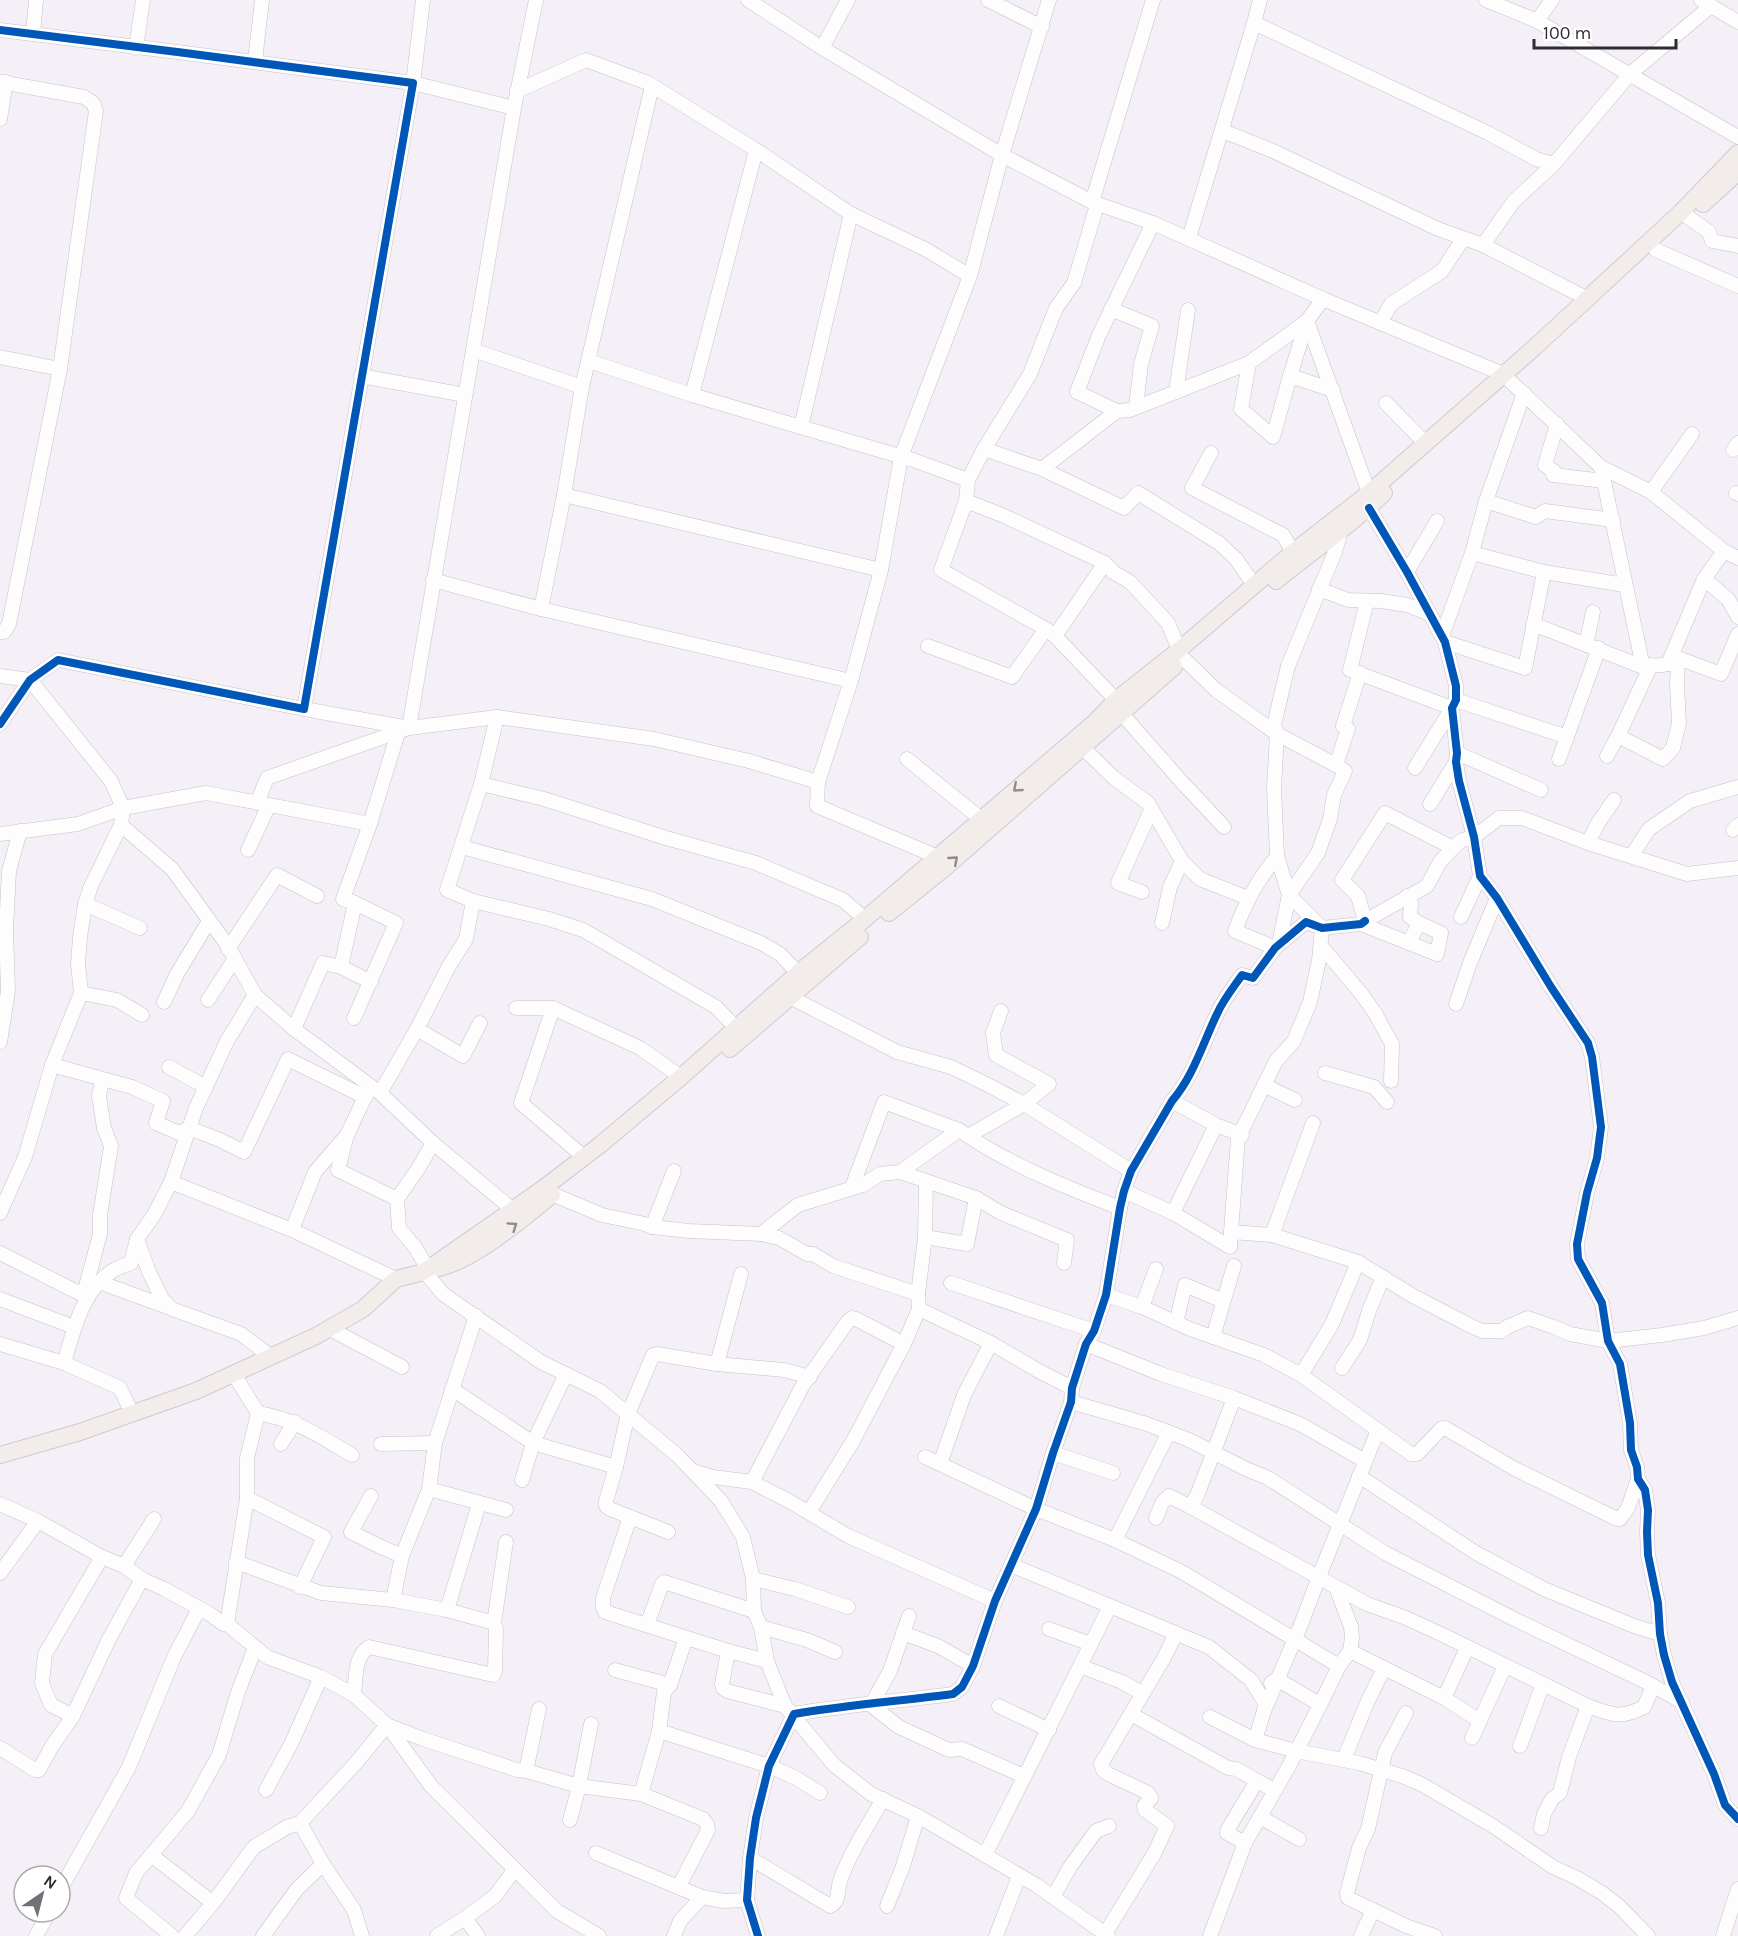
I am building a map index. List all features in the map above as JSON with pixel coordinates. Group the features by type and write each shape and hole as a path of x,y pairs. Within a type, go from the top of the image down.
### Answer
{"main road":[{"path":"1181,655 1254,585 1293,552 1369,501 1439,442 1587,298 1680,213 1738,153"},
{"path":"0,1455 80,1432 196,1391 316,1336 363,1309 396,1279 456,1264 518,1223 955,859 1095,722 1119,707 1317,547 1341,531 1425,443 1507,377 1541,356 1738,172"},
{"path":"0,1461 53,1447 143,1417 238,1381 364,1314 398,1288 513,1210 584,1157 681,1077 798,973 865,919 981,819 1048,770 1083,748 1119,707"}],"street":[{"path":"33,34 36,0"},
{"path":"136,48 143,0"},
{"path":"255,61 262,0"},
{"path":"304,709 413,83 423,0"},
{"path":"354,1018 396,923 343,899 403,730 433,580 514,108 536,0"},
{"path":"748,0 822,48 1002,155 1095,203 1189,238 1323,299 1507,377 1601,467 1651,492 1724,551 1738,558"},
{"path":"822,48 848,0"},
{"path":"988,0 1042,27"},
{"path":"938,857 817,806 818,782 851,681 881,570 901,457 970,276 1002,155 1049,0"},
{"path":"1153,0 1074,282 1056,308 1030,374 984,449 968,480 966,501 941,570 1050,632 1224,827"},
{"path":"1189,238 1223,131 1260,0"},
{"path":"1486,0 1537,21 1738,137"},
{"path":"1537,21 1552,0"},
{"path":"1483,245 1514,201 1554,164 1630,74 1706,3 1738,22"},
{"path":"1254,22 1488,133 1536,159 1554,164"},
{"path":"0,30 413,83 514,108"},
{"path":"518,91 586,60 652,86 756,150 851,214 925,249 970,276"},
{"path":"0,119 3,82 84,98 93,103 96,111 60,369 9,624 4,632 0,632"},
{"path":"541,609 564,495 582,387 652,86"},
{"path":"1223,131 1273,151 1463,239 1483,245 1587,298"},
{"path":"692,395 756,150"},
{"path":"801,428 851,214"},
{"path":"1688,217 1709,232 1712,241 1738,246"},
{"path":"1153,223 1099,335 1077,392 1117,411 1130,410 1249,363 1307,321 1323,299"},
{"path":"1380,322 1391,304 1442,271 1463,239"},
{"path":"1656,250 1738,286"},
{"path":"1111,309 1152,326 1141,364 1136,407"},
{"path":"1176,392 1188,310"},
{"path":"1249,363 1240,408 1273,437 1307,321"},
{"path":"1106,1295 1257,1352 1301,1374 1414,1455 1442,1428 1445,1428 1515,1469 1617,1520 1628,1508 1638,1479 1637,1467 1631,1450 1630,1424 1620,1364 1608,1341 1602,1303 1578,1259 1577,1244 1601,1127 1588,1042 1551,987 1497,898 1480,876 1474,837 1459,781 1454,704 1456,686 1444,639 1369,501 1307,321"},
{"path":"473,350 582,387"},
{"path":"0,357 60,369"},
{"path":"589,361 692,395 913,460 968,480"},
{"path":"361,376 465,395"},
{"path":"1290,376 1332,390"},
{"path":"1444,639 1486,501 1524,393"},
{"path":"1386,403 1425,443"},
{"path":"1042,469 1117,411"},
{"path":"1557,424 1545,465 1555,472 1553,475 1604,481"},
{"path":"1651,492 1692,434"},
{"path":"984,449 1042,469 1124,508 1138,493 1219,543 1236,559 1254,585"},
{"path":"1211,453 1192,488 1283,535 1293,552"},
{"path":"1601,467 1625,585 1647,666 1618,736 1607,756"},
{"path":"564,495 881,570"},
{"path":"966,501 1002,515 1105,563 1113,572 1130,582 1168,623 1181,655 1216,690 1277,734 1345,771 1334,795 1330,819 1318,853 1289,895 1277,946"},
{"path":"1486,501 1536,517 1545,511 1613,520"},
{"path":"1407,572 1437,521"},
{"path":"1323,927 1289,895 1277,856 1274,788 1277,734 1274,724 1288,666 1335,552 1341,531"},
{"path":"1618,736 1663,759 1673,748 1679,723 1673,662 1704,579 1724,551"},
{"path":"1472,553 1544,572 1625,585"},
{"path":"928,646 1012,677 1105,563"},
{"path":"1444,639 1525,669 1544,572"},
{"path":"1704,579 1728,599 1738,617"},
{"path":"433,580 541,609 851,681"},
{"path":"1319,589 1348,600 1407,605 1430,614"},
{"path":"1367,601 1350,670 1454,704 1567,737"},
{"path":"1559,759 1593,647 1593,612"},
{"path":"1533,624 1647,666 1673,662 1721,674 1738,633"},
{"path":"0,724 30,680 58,660 403,730"},
{"path":"1336,765 1348,729 1343,726 1360,673"},
{"path":"0,676 30,680 111,781 123,808 121,825 91,886 85,904 78,963 81,993 52,1065 25,1157 0,1213"},
{"path":"1415,768 1454,704"},
{"path":"248,850 263,804 267,778 403,730 496,717 654,739 748,761 818,782"},
{"path":"496,717 481,784 447,890 473,901 549,919 583,930 716,1007 736,1028"},
{"path":"1083,748 1114,778 1148,802 1182,861 1200,879 1248,897"},
{"path":"1457,757 1541,790"},
{"path":"1430,804 1457,757"},
{"path":"907,759 981,819"},
{"path":"481,784 544,799 666,838 756,863 843,900 865,919"},
{"path":"1632,855 1649,829 1690,801 1738,787"},
{"path":"0,834 78,824 123,808 206,793 370,824"},
{"path":"1588,843 1614,800"},
{"path":"1142,892 1118,883 1151,810"},
{"path":"1363,922 1358,896 1342,880 1385,813 1453,848"},
{"path":"728,1651 723,1688 790,1710 871,1705 953,1694 962,1687 973,1666 995,1601 1036,1509 1086,1344 1094,1331 1106,1295 1120,1208 1131,1171 1194,1065 1218,1011 1242,975 1253,978 1277,946 1306,922 1323,927 1363,922 1427,886 1440,862 1453,848 1462,840 1474,837 1499,818 1522,818 1588,843 1687,874 1738,868"},
{"path":"121,825 172,869 209,921 255,996 513,1210"},
{"path":"0,1042 8,991 6,930 9,871 20,831"},
{"path":"462,847 652,898 761,943 780,954 798,973"},
{"path":"1277,856 1248,897 1235,932 1277,946"},
{"path":"1162,923 1170,887 1182,861"},
{"path":"208,1000 277,874 317,896"},
{"path":"1461,917 1480,876"},
{"path":"1363,922 1437,954 1441,933 1410,917 1411,904 1407,896"},
{"path":"1456,1004 1497,898"},
{"path":"292,1230 315,1172 347,1135 372,1092 417,1029 449,966 466,939 473,901"},
{"path":"341,967 355,903"},
{"path":"85,904 140,928"},
{"path":"164,1002 177,974 209,921"},
{"path":"1409,943 1419,923"},
{"path":"1124,1191 1173,1213 1230,1247 1238,1138 1242,1135 1276,1061 1294,1041 1310,1002 1323,927"},
{"path":"1321,946 1365,999 1392,1044 1391,1081"},
{"path":"294,1029 323,963 341,967 371,982"},
{"path":"81,993 117,1000 142,1015"},
{"path":"64,1363 74,1327 87,1297 114,1269 131,1263 137,1239 154,1215 171,1182 189,1128 227,1041 255,996"},
{"path":"790,997 897,1052 951,1067 990,1086 1024,1104 1131,1171"},
{"path":"516,1008 553,1008 640,1047 681,1077"},
{"path":"553,1008 521,1103 584,1157"},
{"path":"761,1234 798,1205 863,1185 880,1174 900,1172 963,1133 1024,1104 1049,1084 996,1055 993,1033 1001,1011"},
{"path":"417,1029 463,1056 480,1023"},
{"path":"52,1065 132,1087 163,1101 156,1123 179,1133 189,1128 244,1152 288,1059 372,1092"},
{"path":"169,1067 206,1087"},
{"path":"1325,1073 1374,1087 1387,1102"},
{"path":"87,1297 85,1290 100,1234 100,1215 111,1146 104,1128 99,1096 102,1080"},
{"path":"1263,1085 1295,1100"},
{"path":"1172,1101 1216,1125 1242,1135"},
{"path":"852,1187 884,1102 963,1133 992,1151 1049,1179 1120,1208"},
{"path":"1272,1235 1313,1123"},
{"path":"1173,1213 1216,1125"},
{"path":"347,1135 338,1170 398,1199"},
{"path":"433,1143 398,1199 399,1228 416,1246 427,1270 443,1294 541,1362 600,1391 693,1471 721,1501 743,1537 753,1579 754,1611 761,1627 767,1661 790,1710 834,1765 871,1794 918,1816 985,1855 1053,1897 1106,1935 1154,1854 1167,1827 1145,1810 1144,1806 1151,1798 1148,1793 1102,1770 1101,1764 1164,1658 1176,1632"},
{"path":"652,1227 674,1171"},
{"path":"900,1172 976,1198 1001,1213 1066,1240 1064,1263"},
{"path":"171,1182 292,1230 396,1279"},
{"path":"809,1512 854,1441 904,1344 919,1309 918,1294 925,1237 926,1182"},
{"path":"552,1194 602,1215 652,1227 761,1234 779,1238 833,1266 918,1294"},
{"path":"925,1237 967,1244 976,1198"},
{"path":"1231,1232 1272,1235 1358,1262 1413,1296 1482,1330 1502,1331 1528,1318 1570,1335 1608,1341 1704,1328 1738,1318"},
{"path":"137,1239 162,1299 172,1309"},
{"path":"0,1253 87,1297"},
{"path":"1301,1374 1332,1324 1358,1262"},
{"path":"1213,1337 1234,1266"},
{"path":"1142,1307 1156,1269"},
{"path":"717,1364 741,1274"},
{"path":"1342,1368 1360,1340 1383,1277"},
{"path":"99,1282 241,1334 270,1356"},
{"path":"951,1283 1094,1331"},
{"path":"1176,1323 1185,1285 1223,1301"},
{"path":"0,1299 74,1327"},
{"path":"919,1309 990,1343 1036,1370 1071,1395 1169,1432 1282,1487 1385,1553 1682,1702"},
{"path":"393,1600 402,1556 429,1489 435,1443 476,1316"},
{"path":"752,1482 803,1385 848,1321 852,1318 904,1344"},
{"path":"334,1331 402,1367"},
{"path":"940,1464 964,1395 990,1343"},
{"path":"0,1344 64,1363 120,1388 132,1413"},
{"path":"1086,1344 1161,1374 1234,1398 1300,1424 1365,1461"},
{"path":"668,1532 606,1506 628,1413 653,1355 784,1370 810,1377"},
{"path":"522,1480 533,1443 566,1374"},
{"path":"238,1381 258,1413 295,1422 352,1455"},
{"path":"452,1389 533,1443 616,1467"},
{"path":"1191,1507 1234,1398"},
{"path":"227,1624 247,1498 247,1458 258,1413"},
{"path":"281,1444 295,1422"},
{"path":"1255,1740 1264,1711 1378,1430"},
{"path":"1115,1540 1169,1432"},
{"path":"381,1444 435,1443"},
{"path":"1053,1453 1113,1473"},
{"path":"925,1457 1036,1509 1115,1540 1182,1572 1339,1666"},
{"path":"693,1471 713,1477 752,1482 848,1536 995,1601"},
{"path":"1359,1476 1476,1553 1554,1593 1634,1626 1660,1634"},
{"path":"1638,1479 1645,1490 1648,1510 1648,1555 1658,1603 1660,1634 1672,1682 1714,1774 1725,1805 1736,1817 1738,1832"},
{"path":"429,1489 506,1510"},
{"path":"371,1496 351,1532 402,1556"},
{"path":"1156,1518 1162,1503 1169,1496 1367,1604 1406,1618 1588,1706 1612,1715 1626,1715 1644,1707 1653,1686"},
{"path":"247,1498 324,1537 300,1587"},
{"path":"0,1504 124,1566 142,1579 164,1588 210,1614 223,1624 227,1624 267,1657 321,1677 354,1695 387,1725 431,1786 557,1911 599,1936"},
{"path":"447,1610 479,1504"},
{"path":"630,1517 603,1598 605,1612 767,1661"},
{"path":"124,1566 154,1519"},
{"path":"0,1573 38,1521"},
{"path":"354,1695 358,1662 362,1651 369,1647 493,1675 496,1629 494,1623 506,1542"},
{"path":"73,1716 51,1705 42,1683 45,1654 102,1557"},
{"path":"236,1562 321,1593 393,1600 447,1610 494,1623"},
{"path":"1011,1565 1209,1647 1251,1680 1266,1686 1277,1679"},
{"path":"0,1748 35,1770 39,1770 73,1716 109,1639 142,1579"},
{"path":"753,1579 795,1589 848,1607"},
{"path":"647,1626 664,1582 754,1611"},
{"path":"1210,1936 1245,1843 1296,1751 1339,1666 1350,1650 1351,1627 1336,1587"},
{"path":"985,1855 1110,1606"},
{"path":"72,1869 129,1767 174,1657 200,1609"},
{"path":"871,1705 890,1671 909,1616"},
{"path":"761,1627 807,1640 836,1652"},
{"path":"1049,1629 1091,1644"},
{"path":"903,1633 938,1646 973,1666"},
{"path":"641,1794 659,1731 664,1692 670,1685 686,1638"},
{"path":"1444,1698 1467,1647"},
{"path":"172,1936 126,1898 136,1873 188,1811 219,1755 238,1692 255,1648"},
{"path":"1350,1650 1444,1698 1480,1721"},
{"path":"1080,1666 1142,1692"},
{"path":"1473,1738 1505,1666"},
{"path":"1344,1759 1384,1668"},
{"path":"615,1670 670,1685"},
{"path":"266,1790 292,1742 321,1677"},
{"path":"1277,1679 1314,1701 1323,1699"},
{"path":"1251,1680 1265,1703 1264,1711"},
{"path":"1520,1746 1543,1684"},
{"path":"871,1705 899,1727 949,1750 962,1749 1024,1776"},
{"path":"999,1706 1049,1730"},
{"path":"1541,1828 1544,1814 1552,1799 1560,1792 1569,1757 1588,1706"},
{"path":"526,1771 539,1709"},
{"path":"758,1936 747,1900 750,1858 756,1818 769,1766 790,1710"},
{"path":"1407,1713 1384,1753 1368,1829 1359,1848 1347,1893 1348,1898 1406,1926 1435,1936"},
{"path":"1131,1714 1228,1768 1236,1769 1274,1790"},
{"path":"1210,1717 1255,1740 1296,1751 1344,1759 1402,1776 1438,1794 1553,1867 1602,1893 1620,1907 1648,1936"},
{"path":"570,1820 591,1724"},
{"path":"387,1725 517,1770 579,1786 641,1794 704,1819 708,1830 679,1886"},
{"path":"185,1936 213,1903 254,1847 287,1827 300,1823 355,1764 387,1725"},
{"path":"659,1731 769,1766 796,1778 820,1793"},
{"path":"1245,1843 1231,1837 1227,1833 1227,1828 1257,1780"},
{"path":"750,1858 830,1906 834,1905 840,1881 851,1856 883,1799"},
{"path":"887,1906 903,1866 918,1816"},
{"path":"1260,1818 1299,1839"},
{"path":"300,1823 323,1864 354,1910 362,1936"},
{"path":"1053,1897 1096,1831 1109,1826"},
{"path":"597,1853 702,1897 724,1901 747,1900"},
{"path":"151,1854 213,1903"},
{"path":"264,1936 297,1889 323,1864"},
{"path":"437,1936 495,1896 515,1869"},
{"path":"996,1936 1019,1876"},
{"path":"1723,1936 1738,1889"},
{"path":"674,1936 680,1921 702,1897"},
{"path":"1361,1936 1373,1910"},
{"path":"465,1918 478,1936"}],"cycle path":[{"path":"0,30 413,83 304,709 58,660 30,680 0,724"},
{"path":"1369,508 1445,642 1456,686 1456,700 1452,708 1456,762 1474,837 1480,876 1497,898 1588,1043 1592,1057 1601,1127 1597,1158 1587,1193 1577,1244 1578,1259 1602,1303 1608,1341 1620,1364 1630,1423 1631,1450 1637,1467 1638,1479 1645,1490 1648,1510 1648,1555 1658,1603 1664,1655 1672,1682 1714,1774 1725,1805 1738,1819"},
{"path":"758,1936 747,1900 756,1818 769,1766 794,1714 953,1694 962,1687 973,1666 995,1601 1036,1509 1071,1402 1072,1388 1086,1344 1094,1331 1106,1295 1120,1208 1131,1171 1186,1081 1219,1009 1242,975 1253,978 1275,948 1306,922 1322,928 1361,924 1365,921"}]}
